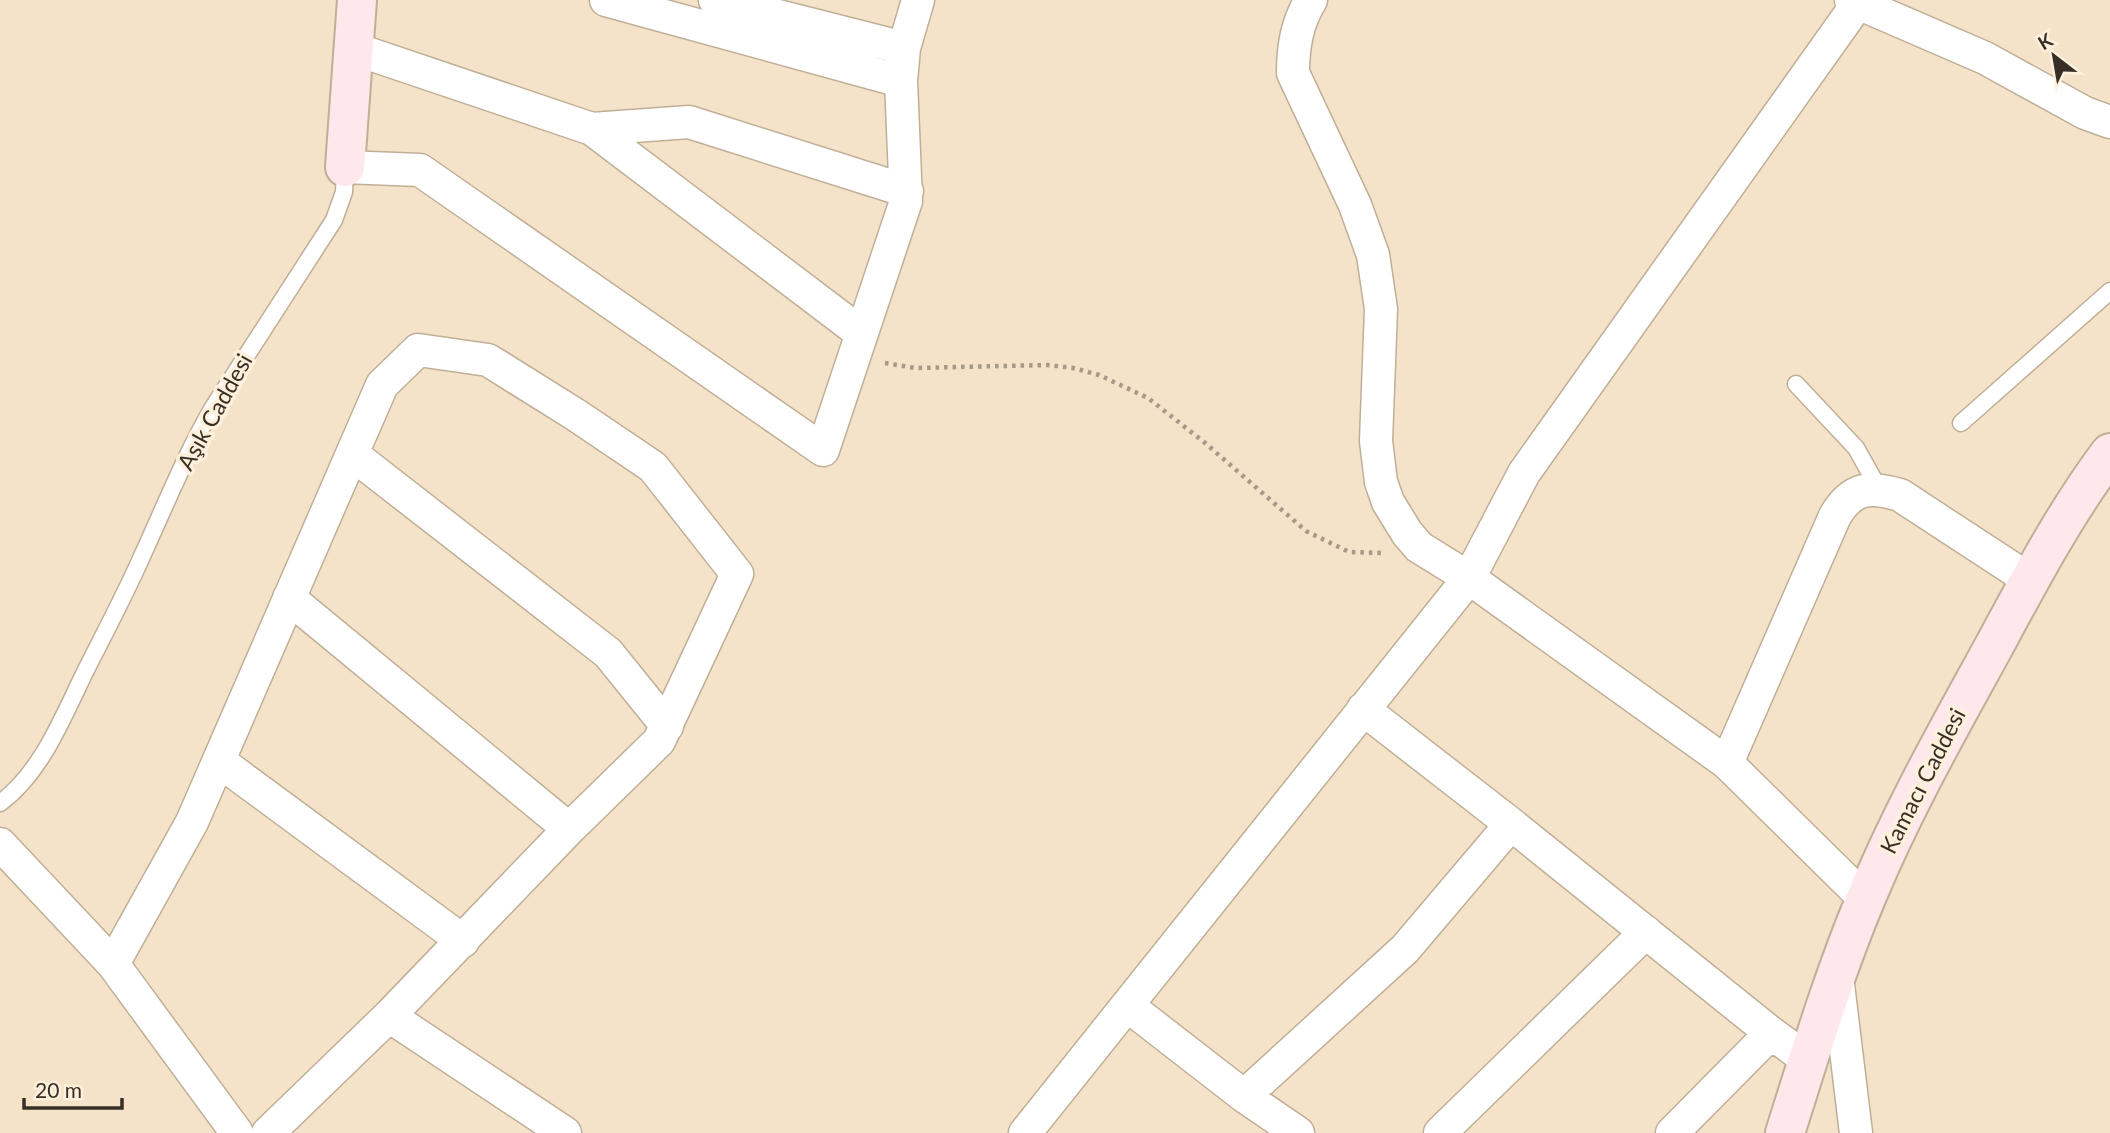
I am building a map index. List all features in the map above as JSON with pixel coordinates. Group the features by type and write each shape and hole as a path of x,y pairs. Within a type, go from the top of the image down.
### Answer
{"street":[{"name":"Aşık Caddesi","path":"345,167 357,0"},
{"path":"606,0 901,81"},
{"path":"715,0 904,48"},
{"path":"345,167 421,170 823,450 906,201 901,81 904,48 918,0"},
{"path":"1311,0 1298,25 1293,49 1293,73 1355,205 1373,255 1381,322 1376,441 1378,461 1388,502 1406,533 1419,547 1469,578 1727,764 1865,899"},
{"path":"1039,1128 1128,1006 1469,578 1524,474 1855,1 1986,58 2085,113 2110,122"},
{"path":"352,48 592,129 858,346"},
{"path":"592,129 689,122 907,191"},
{"path":"113,964 192,821 382,385 418,350 488,360 653,467 737,574 659,741 569,829 389,1016 268,1133"},
{"name":"Kamacı Caddesi","path":"1785,1133 1837,971 1890,842 2030,580 2087,484 2110,453"},
{"path":"352,454 608,653 667,726"},
{"path":"1727,764 1835,516 1843,502 1860,491 1879,489 1900,495 2030,580"},
{"path":"289,598 569,829"},
{"path":"1363,709 1808,1060"},
{"path":"219,761 463,941"},
{"path":"1244,1096 1405,949 1511,824"},
{"path":"0,844 113,964 237,1133"},
{"path":"1440,1133 1646,932"},
{"path":"1837,971 1856,1133"},
{"path":"1128,1006 1244,1096 1298,1133"},
{"path":"389,1016 565,1133"},
{"path":"1672,1133 1771,1033"}],"lane":[{"name":"Aşık Caddesi","path":"0,803 24,780 59,724 141,559 194,439 334,220 344,192 345,167"},
{"path":"1961,423 2110,291"},
{"path":"1796,384 1856,449 1879,489"}],"path":[{"path":"858,346 915,368 1047,365 1099,375 1149,398 1306,531 1349,552 1380,554 1419,547"}]}
